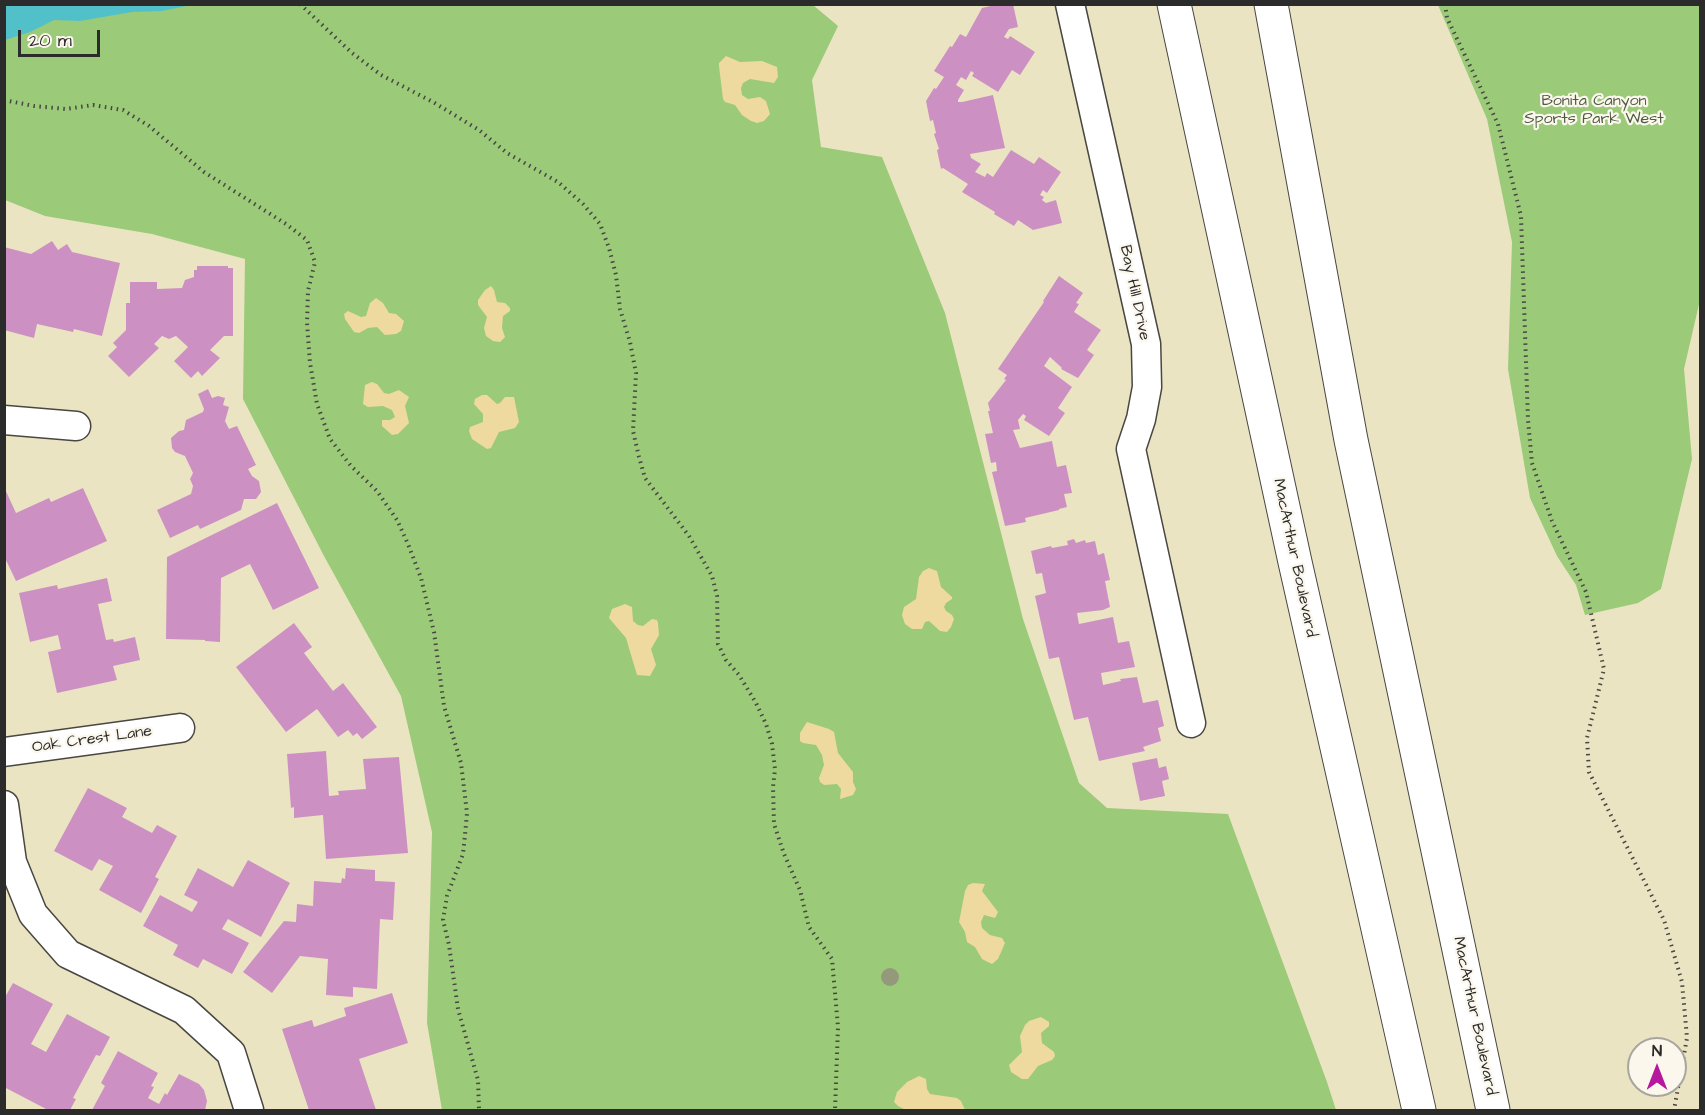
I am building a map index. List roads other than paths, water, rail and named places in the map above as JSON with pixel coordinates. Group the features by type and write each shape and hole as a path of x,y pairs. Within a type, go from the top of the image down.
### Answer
{"main road":[{"name":"MacArthur Boulevard","path":"1174,4 1295,562 1419,1110"},
{"name":"MacArthur Boulevard","path":"1272,4 1351,440 1493,1110"}],"street":[{"name":"Bay Hill Drive","path":"1070,4 1146,345 1147,387 1141,419 1131,449 1191,723"},
{"path":"4,420 76,426"},
{"name":"Oak Crest Lane","path":"4,752 180,728"},
{"path":"4,805 12,862 33,914 68,954 184,1010 231,1053 249,1110"}],"water":[{"path":"5,4 191,5 162,11 132,12 80,21 54,20 30,32 5,40"}],"park label":[{"name":"Bonita Canyon Sports Park West","path":"1594,111"}]}
